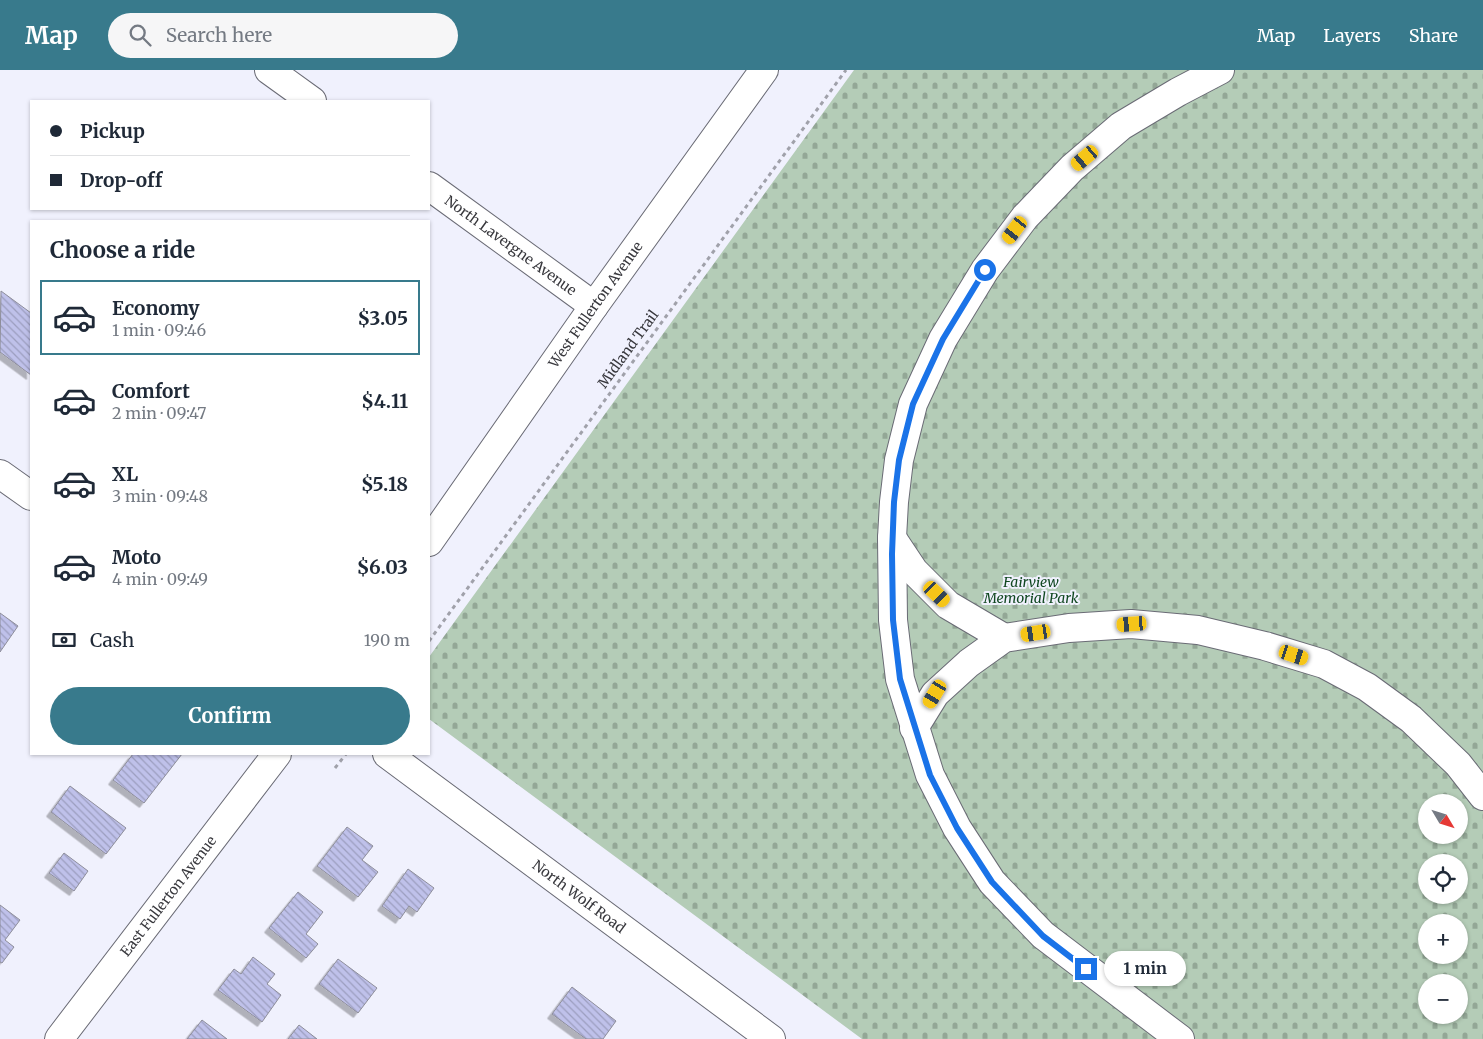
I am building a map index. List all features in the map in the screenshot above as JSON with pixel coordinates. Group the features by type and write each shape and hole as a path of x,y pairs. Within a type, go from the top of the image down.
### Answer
{"street":[{"path":"269,70 311,100"},
{"name":"West Fullerton Avenue","path":"430,541 594,306 764,70"},
{"path":"1165,1035 1043,936 992,882 957,828 930,775 900,679 893,620 892,538 894,502 899,460 913,404 943,339 985,270 1025,217 1072,168 1121,126 1178,92 1220,70"},
{"name":"North Lavergne Avenue","path":"430,187 594,306"},
{"path":"0,474 30,495"},
{"path":"892,538 914,571 948,605 1004,638"},
{"path":"914,728 935,694 969,663 1004,638 1069,628 1132,624 1198,630 1265,646 1324,664 1368,687 1411,719 1458,764 1483,796"},
{"name":"East Fullerton Avenue","path":"59,1039 276,755"},
{"name":"North Wolf Road","path":"388,755 771,1039"}],"path":[{"name":"Midland Trail","path":"430,640 846,70"},
{"path":"335,768 345,755"}],"green space":[{"name":"Fairview Memorial Park","path":"854,70 1483,70 1483,1039 862,1039 430,720 430,656"}],"building":[{"path":"1,291 30,312 30,374 0,352"},
{"path":"0,613 18,626 0,652"},
{"path":"132,755 181,755 144,803 113,780"},
{"path":"70,786 126,828 106,854 51,812"},
{"path":"347,827 373,846 362,860 378,872 358,897 317,866"},
{"path":"64,853 88,871 74,891 49,873"},
{"path":"408,869 434,888 417,912 409,906 400,919 382,906"},
{"path":"298,892 323,912 306,934 318,944 306,958 269,928"},
{"path":"0,905 20,920 5,940 14,947 2,963 0,962"},
{"path":"253,957 275,974 267,984 281,995 262,1022 218,990 234,969 241,974"},
{"path":"338,959 377,988 358,1013 319,984"},
{"path":"572,987 616,1021 603,1039 586,1039 552,1014"},
{"path":"202,1020 227,1039 187,1039"},
{"path":"299,1025 317,1039 288,1039"}],"route":[{"path":"985,270 943,339 913,404 899,460 894,502 892,554 893,620 900,679 930,775 957,828 992,882 1043,936 1086,969"}]}
